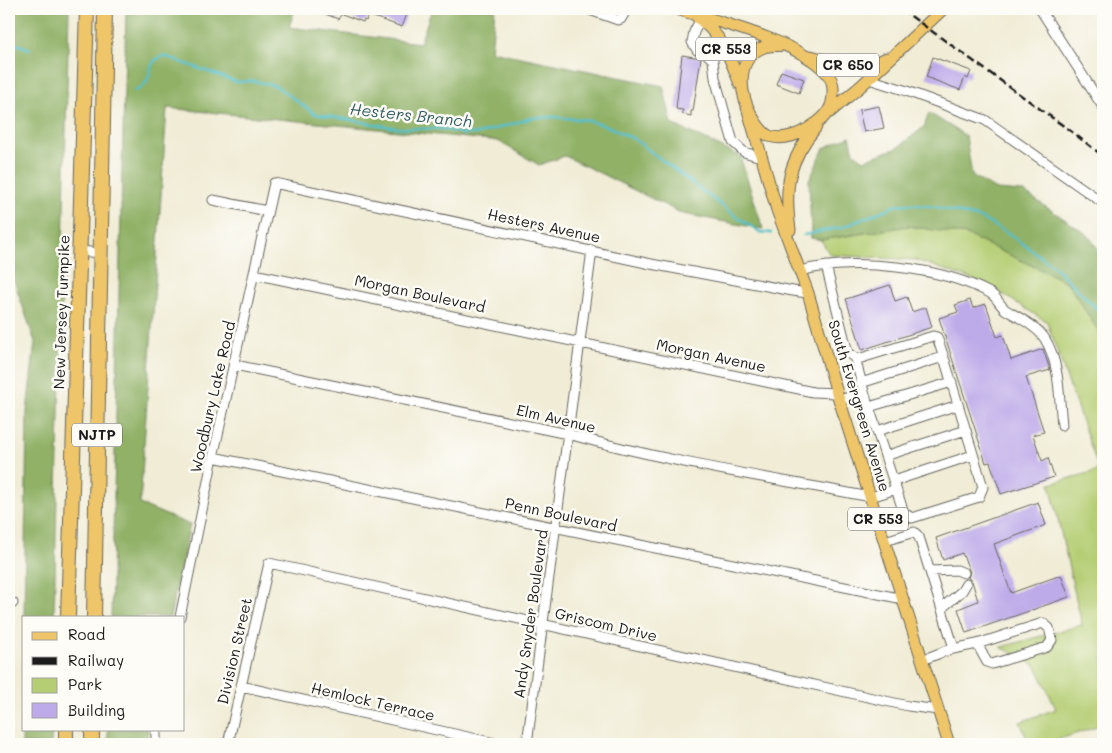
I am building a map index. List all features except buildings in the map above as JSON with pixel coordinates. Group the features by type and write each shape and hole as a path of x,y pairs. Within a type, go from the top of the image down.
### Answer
{"highway":[{"name":"New Jersey Turnpike","path":"68,616 87,9"},
{"name":"NJTP","path":"94,616 105,9"},
{"path":"66,730 66,744"},
{"path":"92,730 92,744"}],"main road":[{"name":"CR 553","path":"677,9 697,17 716,20 782,45"},
{"name":"South Evergreen Avenue","path":"792,249 788,212 788,182 798,151 824,118 869,79 943,9"},
{"name":"CR 553","path":"697,17 713,30 727,50 742,93"},
{"path":"782,45 802,54 821,67 831,77 834,96 833,103 824,118 799,133 781,138 764,133 747,107 742,93 741,76 749,58 754,52 765,47 782,45"},
{"name":"South Evergreen Avenue","path":"802,54 855,66 879,62 894,55"},
{"name":"South Evergreen Avenue","path":"747,107 777,210 808,293 838,396 949,744"}],"street":[{"path":"587,9 618,20 621,19 627,9"},
{"path":"1040,9 1103,107"},
{"path":"697,17 692,42 697,50 706,53 713,60 715,78 733,142 744,152 761,157"},
{"path":"869,79 985,120 1099,200"},
{"name":"Woodbury Lake Road","path":"180,616 274,183"},
{"name":"Hesters Avenue","path":"274,183 651,264 808,293"},
{"path":"212,200 267,211"},
{"name":"Andy Snyder Boulevard","path":"527,744 592,250"},
{"path":"80,252 100,252"},
{"path":"800,271 826,266 902,267 962,282 993,294 1003,308 1041,332 1046,340 1055,370 1062,425"},
{"path":"826,266 848,353 855,358 855,360 869,407 904,513 912,518 979,497 983,488 937,337 933,336 855,360"},
{"name":"Morgan Boulevard","path":"254,274 579,342"},
{"name":"Morgan Avenue","path":"579,342 838,396 940,358 945,361"},
{"name":"Elm Avenue","path":"235,365 568,434 674,460 871,497"},
{"path":"869,407 952,382"},
{"path":"877,431 958,405"},
{"path":"885,456 966,430"},
{"path":"871,497 895,485 973,455"},
{"name":"Penn Boulevard","path":"214,457 903,599"},
{"path":"884,541 910,532 916,533 919,537 954,648"},
{"name":"Griscom Drive","path":"269,564 908,706 938,710"},
{"name":"Division Street","path":"228,744 269,564"},
{"path":"930,571 956,570 964,573"},
{"path":"942,608 962,591 966,584"},
{"path":"922,660 954,648 977,644 1046,624 1052,640 1047,647 992,664 987,662 977,644"},
{"name":"Hemlock Terrace","path":"241,686 499,744"},
{"path":"156,730 156,744"}],"green space":[{"path":"9,9 69,9 54,616 24,616 27,411 35,342 9,266"},
{"path":"126,9 295,9 289,27 420,43 432,9 495,9 491,51 663,86 672,124 740,156 763,229 683,214 565,156 539,165 498,141 167,108 140,504 190,525 170,616 111,616"},
{"path":"929,113 966,136 972,176 996,190 1024,192 1088,235 1103,256 1103,338 1067,282 967,235 908,226 821,240 811,238 809,180 824,148 850,136 854,153 864,160 897,148 924,127"},
{"path":"908,226 967,235 1067,282 1103,338 1103,725 1044,744 1029,744 1020,722 1056,709 1036,666 1001,647 1082,625 1050,484 1099,470 1047,322 988,285 916,260 830,255 821,240"},
{"path":"22,730 52,730 51,744 22,744"},
{"path":"108,730 148,730 148,744 108,744"}],"waterway":[{"name":"Hesters Branch","path":"9,41 30,49"},
{"name":"Hesters Branch","path":"135,91 146,82 153,63 164,56 237,82 254,81 276,86 315,114 397,128 443,129 463,134 478,134 532,118 554,117 586,120 607,126 634,139 737,217 760,232 771,233"},
{"name":"Hesters Branch","path":"804,235 843,227 897,205 907,204 936,207 980,218 1008,233 1055,267 1103,315"}],"railway":[{"path":"901,9 1103,156"}]}
